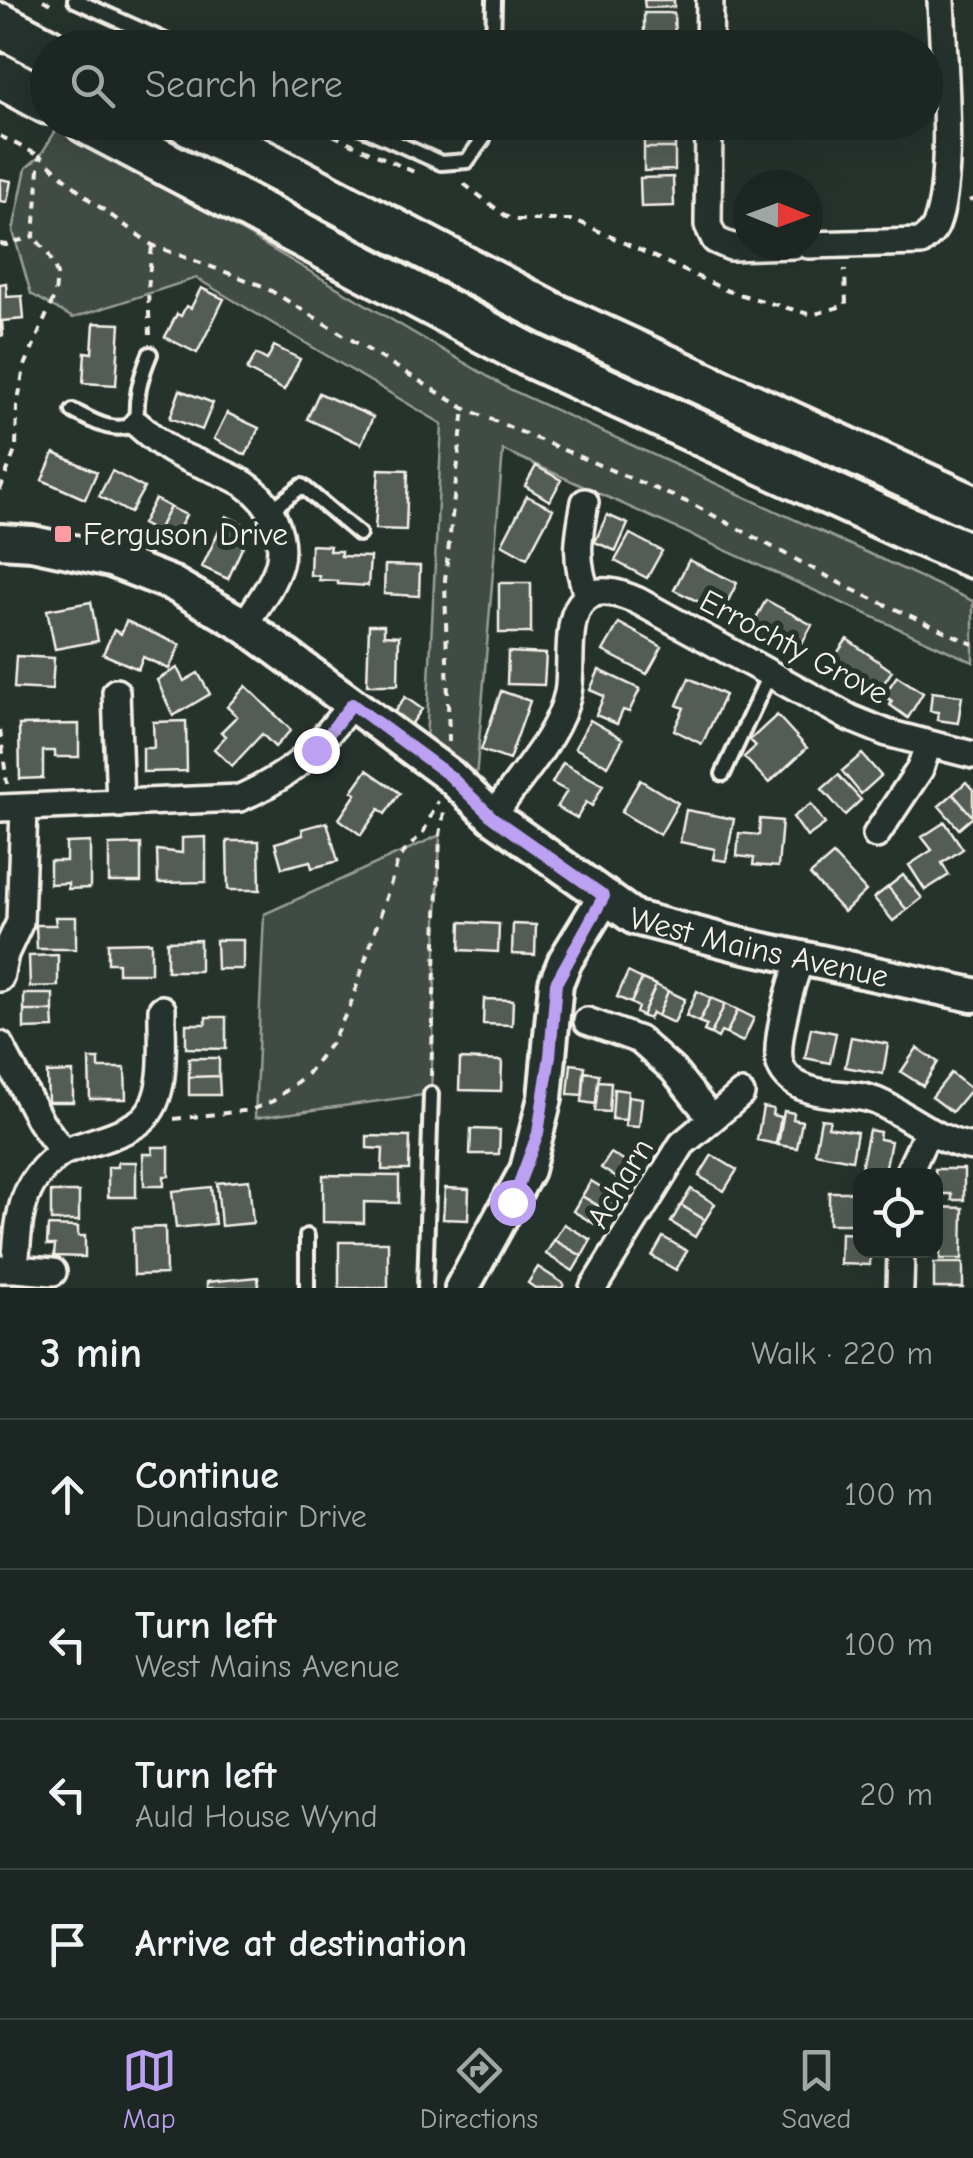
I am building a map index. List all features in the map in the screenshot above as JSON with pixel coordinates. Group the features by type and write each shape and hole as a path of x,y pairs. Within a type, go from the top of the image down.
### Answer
{"highway":[{"path":"0,25 30,41"},
{"path":"0,76 30,92"},
{"path":"121,140 531,356 973,556"},
{"path":"221,140 554,314 973,507"}],"street":[{"path":"709,30 710,0"},
{"path":"942,0 943,30"},
{"path":"823,245 921,242 934,230 940,214 945,159 943,53"},
{"path":"708,140 708,224 715,240 733,247"},
{"path":"137,424 170,450 259,492 271,510 281,549 279,566 244,625"},
{"path":"493,818 564,710 571,632 588,596 578,571 579,531 585,502"},
{"name":"West Mains Avenue","path":"0,540 111,560 173,584 244,625 450,776 493,818 636,918 801,959 973,995"},
{"name":"Errochty Grove","path":"588,596 615,592 638,601 850,718 928,745 973,755"},
{"path":"116,692 120,804"},
{"path":"0,978 5,954 20,922 10,808 240,798 276,782 297,767 316,750 352,704"},
{"path":"876,835 920,768 928,745"},
{"path":"462,1288 527,1170 545,1098 556,983 604,896"},
{"path":"801,959 780,1041 781,1066 794,1084 872,1099 957,1145 973,1147"},
{"path":"53,1272 7,1269 29,1184 44,1165 62,1152 140,1122 154,1103 160,1078 162,1009"},
{"path":"587,1021 639,1040 673,1070 712,1120"},
{"path":"0,1044 40,1121 62,1152"},
{"name":"Acharn","path":"593,1288 682,1144 741,1094"},
{"path":"910,1168 928,1131"},
{"path":"900,1288 901,1258"}],"lane":[{"path":"74,0 142,30"},
{"path":"493,30 494,0"},
{"path":"390,140 441,163 468,161 483,140"},
{"path":"73,411 110,430 137,424 140,378 150,354"},
{"path":"271,510 302,486 359,534"},
{"path":"723,774 769,675"},
{"path":"425,1288 431,1094"},
{"path":"307,1236 307,1288"}],"path":[{"path":"0,136 40,156 90,200 152,245 263,286 464,408 694,505 851,590 973,644"},
{"path":"0,490 16,448 17,406 24,368 55,294 57,274 49,254 34,236 40,156"},
{"path":"464,184 512,220 576,220 728,291 812,315 846,305 844,244"},
{"path":"0,244 6,246 34,236"},
{"path":"150,354 148,290 152,245"},
{"path":"0,730 10,808"},
{"path":"140,1122 251,1110 273,1100 307,1074 331,1043 350,1006 399,858 424,831 450,776"}],"shaded area":[{"path":"50,140 87,140 509,389 973,601 973,662 503,450 476,779 426,742 442,424 196,278 73,318 31,294 13,231 26,168"},
{"path":"440,835 431,1094 255,1118 264,914"}],"building":[{"path":"644,0 674,0 674,7 645,8"},
{"path":"644,13 674,13 675,30 644,30"},
{"path":"644,140 675,140 675,148 644,148"},
{"path":"644,148 675,148 675,170 644,171"},
{"path":"673,177 674,206 641,207 640,178"},
{"path":"0,179 11,181 7,202 0,201"},
{"path":"6,283 7,297 22,296 24,319 2,321 0,336 0,284"},
{"path":"201,288 224,299 197,353 165,337 177,314 181,316 186,306 191,308"},
{"path":"94,323 120,324 116,385 83,383 85,352 92,353"},
{"path":"274,346 300,359 284,390 247,370 256,354 267,360"},
{"path":"180,390 213,403 202,430 170,418"},
{"path":"319,393 373,417 361,444 307,419"},
{"path":"227,413 259,428 246,455 214,439"},
{"path":"54,453 97,472 85,499 42,480"},
{"path":"536,466 561,480 550,501 525,486"},
{"path":"379,469 408,470 406,530 375,529"},
{"path":"112,471 144,488 130,513 99,496"},
{"path":"527,496 553,509 527,558 502,544"},
{"path":"155,499 170,507 157,532 142,524"},
{"path":"170,507 186,515 173,540 157,532"},
{"path":"607,515 628,524 616,551 595,542"},
{"path":"226,516 251,528 228,579 202,567"},
{"path":"630,534 662,551 647,578 615,561"},
{"path":"311,545 330,546 329,551 341,551 341,556 370,557 368,586 338,584 310,575"},
{"path":"689,560 737,583 722,613 674,590"},
{"path":"385,565 420,566 419,596 384,594"},
{"path":"499,583 531,583 531,633 499,633"},
{"path":"766,600 812,625 795,656 749,631"},
{"path":"91,602 98,641 55,649 47,610"},
{"path":"126,621 180,645 169,669 143,657 138,669 103,654 114,630 121,634"},
{"path":"619,623 662,647 647,674 603,651"},
{"path":"369,625 384,625 384,635 399,636 398,685 367,685"},
{"path":"847,639 892,671 875,696 829,665"},
{"path":"508,652 546,654 544,685 507,684"},
{"path":"16,656 54,658 52,690 14,688"},
{"path":"177,668 184,681 198,673 210,694 173,716 157,680"},
{"path":"599,670 640,689 629,712 623,710 617,724 596,715 604,696 590,690"},
{"path":"897,676 923,693 908,718 890,705 892,701 884,695"},
{"path":"689,678 725,695 702,744 674,730 684,708 677,705"},
{"path":"246,686 291,730 275,747 262,734 232,766 214,749 226,736 221,732 237,716 227,707"},
{"path":"501,691 530,701 509,760 481,750"},
{"path":"932,692 962,696 958,723 937,720 938,712 930,711"},
{"path":"405,697 422,709 410,726 393,714"},
{"path":"777,715 807,748 769,783 744,757 756,746 750,740"},
{"path":"590,720 623,739 608,766 575,748"},
{"path":"186,721 187,771 143,772 143,748 154,748 153,722"},
{"path":"79,724 79,757 55,757 55,751 43,751 43,778 20,779 19,725"},
{"path":"862,754 881,776 861,794 842,771"},
{"path":"563,763 603,785 592,806 586,802 577,818 557,807 567,791 552,783"},
{"path":"367,770 400,793 385,814 379,809 361,835 339,819"},
{"path":"838,775 861,800 845,815 822,789"},
{"path":"640,780 678,803 660,835 621,812"},
{"path":"966,782 973,790 973,817 953,794"},
{"path":"953,794 973,817 959,829 939,806"},
{"path":"811,804 825,824 807,837 793,817"},
{"path":"686,810 734,819 726,861 713,859 715,849 680,842"},
{"path":"760,819 782,821 778,867 753,865 754,858 737,856 739,833 759,835"},
{"path":"327,822 338,861 312,868 310,861 282,868 275,843 303,835 302,829"},
{"path":"945,822 963,849 942,863 949,875 925,890 909,865 932,850 922,837"},
{"path":"206,837 206,882 158,883 157,850 182,853 182,838"},
{"path":"227,841 259,841 260,890 228,890"},
{"path":"90,842 90,888 68,889 68,883 50,884 50,861 66,861 66,843"},
{"path":"141,844 141,882 109,882 109,845"},
{"path":"833,855 866,891 844,912 810,875"},
{"path":"903,875 922,898 907,910 888,887"},
{"path":"888,887 907,910 893,921 874,898"},
{"path":"55,917 76,917 76,949 37,949 36,925 56,925"},
{"path":"461,922 499,924 498,952 460,950"},
{"path":"513,924 536,925 535,955 512,954"},
{"path":"200,940 200,971 167,971 167,941"},
{"path":"216,940 243,940 243,969 217,969"},
{"path":"151,942 151,973 118,973 118,963 108,963 108,943"},
{"path":"58,955 58,986 30,987 29,956"},
{"path":"628,972 642,979 631,1003 617,997"},
{"path":"642,979 656,985 642,1016 631,1003"},
{"path":"656,985 668,991 658,1016 652,1013 649,1019 642,1016"},
{"path":"668,991 685,999 674,1023 658,1016"},
{"path":"697,991 711,998 699,1022 686,1016"},
{"path":"24,994 53,994 53,1011 24,1011"},
{"path":"711,998 725,1004 711,1034 704,1031 707,1025 699,1022"},
{"path":"484,999 513,1000 512,1025 483,1024"},
{"path":"725,1004 738,1010 726,1034 721,1032 718,1038 711,1034"},
{"path":"738,1010 754,1018 743,1042 726,1034"},
{"path":"24,1011 53,1011 54,1028 24,1029"},
{"path":"206,1017 226,1017 226,1049 186,1048 186,1024 206,1024"},
{"path":"811,1028 836,1033 830,1063 805,1058"},
{"path":"851,1037 888,1044 883,1074 845,1067"},
{"path":"917,1048 938,1062 923,1086 901,1072"},
{"path":"189,1058 219,1058 219,1076 189,1077"},
{"path":"89,1059 99,1059 99,1068 125,1068 126,1099 90,1099"},
{"path":"460,1059 502,1061 501,1091 459,1090"},
{"path":"571,1064 585,1066 583,1095 568,1094"},
{"path":"73,1072 73,1102 48,1102 47,1073"},
{"path":"584,1072 599,1074 596,1104 582,1102"},
{"path":"951,1073 971,1089 952,1112 932,1097"},
{"path":"219,1076 220,1095 189,1095 189,1077"},
{"path":"598,1081 611,1082 609,1112 595,1111"},
{"path":"614,1089 628,1091 626,1120 612,1119"},
{"path":"628,1096 642,1098 639,1127 625,1126"},
{"path":"763,1107 773,1109 772,1115 781,1117 776,1144 757,1140"},
{"path":"784,1111 794,1113 793,1119 802,1121 797,1148 778,1145"},
{"path":"821,1119 830,1120 828,1127 857,1132 852,1160 815,1153"},
{"path":"471,1129 500,1130 499,1154 470,1154"},
{"path":"869,1130 880,1132 879,1139 891,1141 886,1168 861,1168"},
{"path":"367,1136 410,1137 409,1170 382,1170 383,1149 367,1148"},
{"path":"152,1147 169,1147 169,1176 164,1176 164,1186 144,1186 143,1154 153,1154"},
{"path":"611,1153 633,1167 623,1182 601,1168"},
{"path":"712,1155 737,1170 724,1191 699,1176"},
{"path":"118,1162 136,1162 136,1197 108,1197 108,1167 118,1167"},
{"path":"943,1169 964,1169 964,1200 952,1200 952,1194 943,1194"},
{"path":"323,1175 399,1176 399,1203 364,1202 364,1223 323,1222"},
{"path":"249,1180 253,1223 221,1226 217,1183"},
{"path":"591,1181 616,1196 607,1211 582,1196"},
{"path":"211,1187 215,1224 176,1228 172,1191"},
{"path":"445,1188 469,1189 468,1220 443,1219"},
{"path":"691,1189 715,1204 705,1220 681,1205"},
{"path":"51,1192 79,1192 79,1221 51,1221"},
{"path":"829,1192 853,1192 853,1224 829,1224"},
{"path":"582,1196 607,1211 598,1226 573,1211"},
{"path":"681,1205 705,1220 695,1237 671,1222"},
{"path":"943,1207 963,1208 962,1259 940,1259"},
{"path":"564,1224 591,1240 582,1256 554,1240"},
{"path":"48,1226 78,1227 78,1236 85,1236 85,1257 54,1256 55,1245 47,1245"},
{"path":"165,1227 166,1274 134,1275 133,1228"},
{"path":"841,1233 853,1234 853,1258 870,1258 870,1265 840,1264"},
{"path":"663,1237 687,1251 676,1270 652,1256"},
{"path":"554,1240 582,1256 573,1271 546,1254"},
{"path":"339,1242 388,1242 388,1288 339,1288"},
{"path":"934,1263 963,1263 963,1288 934,1288"},
{"path":"538,1267 564,1284 562,1288 535,1288 528,1283"},
{"path":"258,1277 259,1288 207,1288 207,1282"}],"place":[{"name":"Ferguson Drive","path":"63,534"}],"route":[{"path":"316,750 352,704 450,776 493,818 604,896 556,983 538,1133 512,1202"}]}
